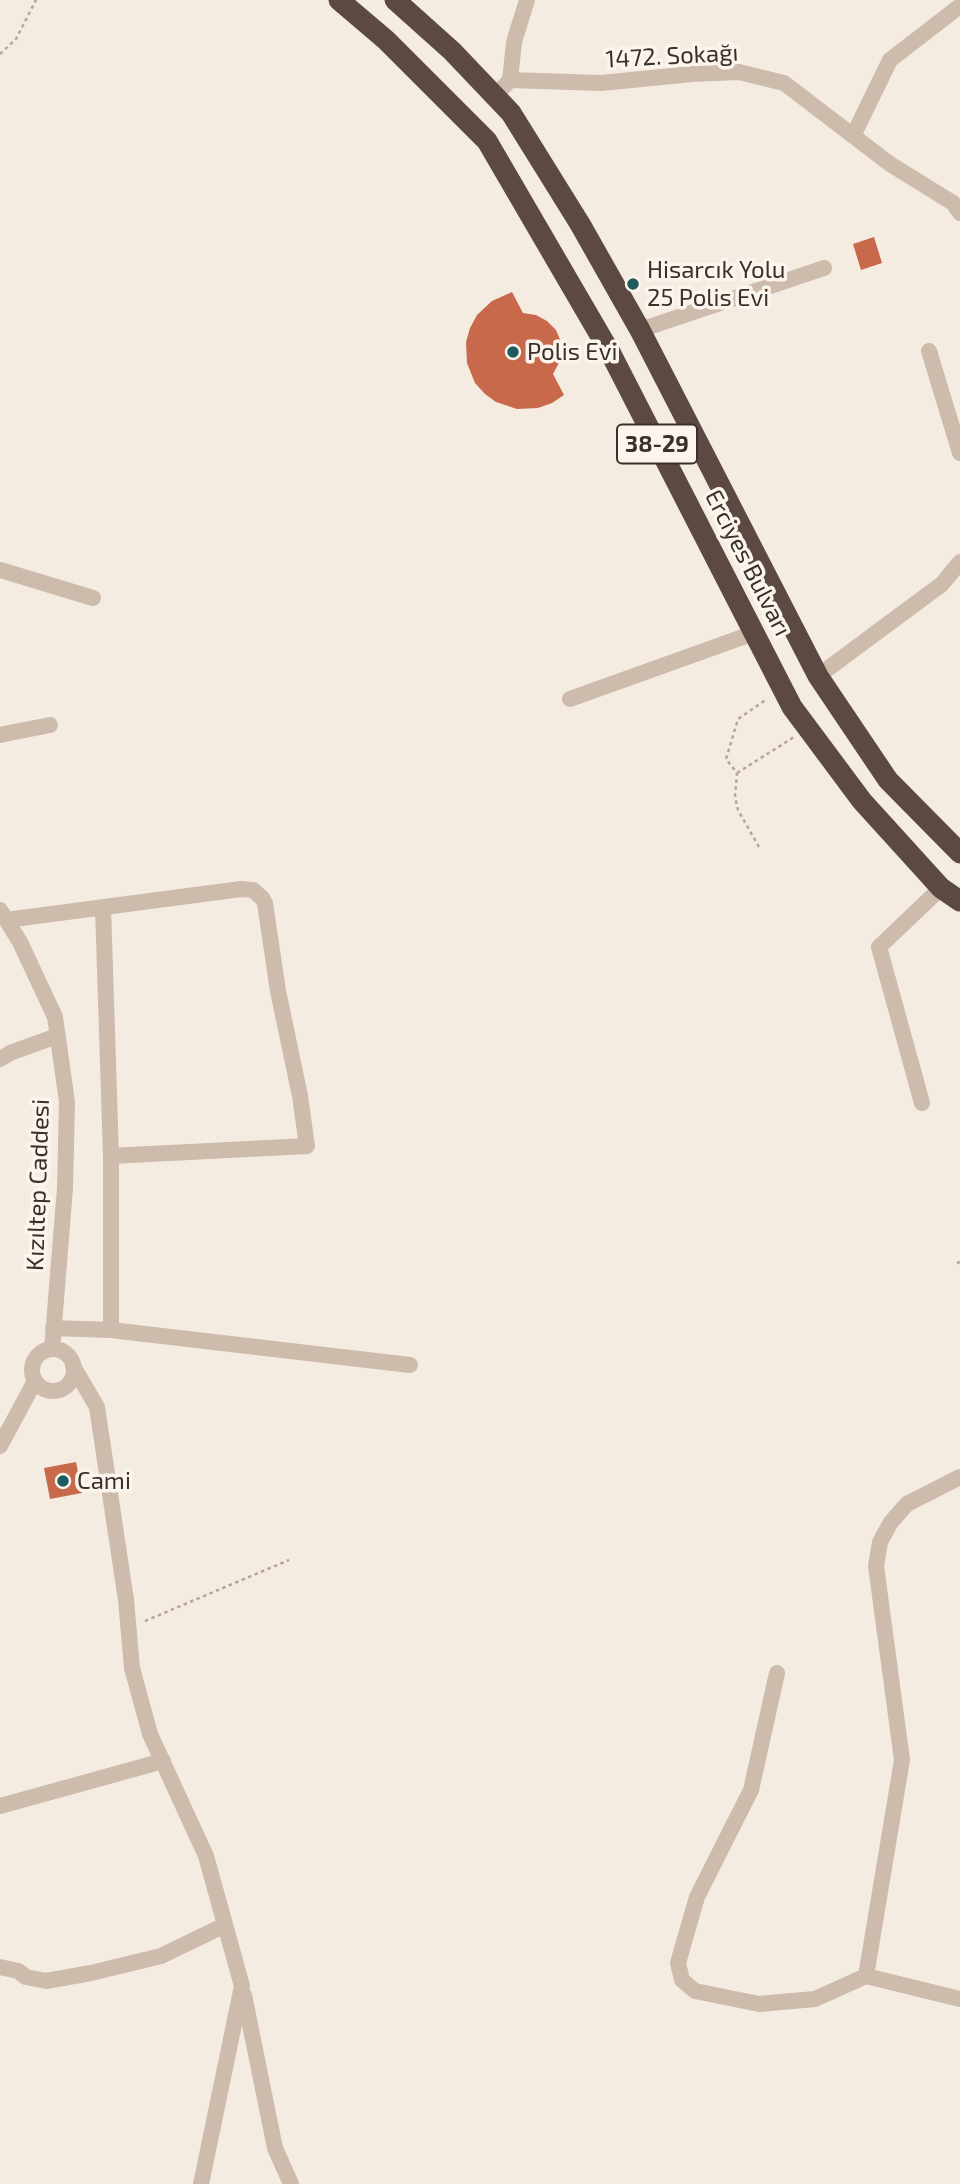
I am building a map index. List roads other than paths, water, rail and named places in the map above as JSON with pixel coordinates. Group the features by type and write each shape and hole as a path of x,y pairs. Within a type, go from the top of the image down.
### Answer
{"highway":[{"name":"Erciyes Bulvarı","path":"339,0 386,40 487,141 611,354 781,689 862,801 940,888 960,901"},
{"name":"Erciyes Bulvarı","path":"395,0 452,51 512,113 580,224 640,330 818,676 888,780 960,853"}],"street":[{"path":"495,96 510,80 514,42 527,0"},
{"path":"853,135 890,60 960,6"},
{"name":"1472. Sokağı","path":"510,80 601,83 739,72 784,83 890,164 953,202 960,213"},
{"path":"640,330 824,268"},
{"path":"929,351 960,453"},
{"path":"818,676 942,584 960,562"},
{"path":"0,570 93,598"},
{"path":"942,584 960,583"},
{"path":"570,699 754,633"},
{"path":"0,735 50,725"},
{"path":"922,1103 880,947 940,888"},
{"path":"3,915 103,907 240,889 253,890 262,898 307,1146 111,1156"},
{"path":"103,907 111,1156 111,1330"},
{"name":"Kızıltep Caddesi","path":"3,915 20,942 55,1017 66,1102 65,1188 52,1349"},
{"path":"0,1059 57,1036"},
{"path":"53,1328 111,1330 410,1365"},
{"path":"73,1366 71,1380 60,1389 46,1390 35,1381 32,1367 45,1350 52,1349 66,1354 97,1407 129,1628 132,1668 150,1734 206,1856 242,1986 275,2148 291,2184"},
{"path":"0,1446 35,1381"},
{"path":"866,1976 902,1760 876,1566 880,1542 891,1522 907,1504 960,1477"},
{"path":"776,1673 751,1790 697,1897 680,1954 679,1972 682,1980 695,1991 759,2004 815,1998 866,1976 960,1999"},
{"path":"0,1807 163,1761"},
{"path":"0,1967 46,1981 91,1973 161,1956 225,1925"},
{"path":"201,2184 242,1986"}],"place":[{"name":"Hisarcık Yolu 25 Polis Evi","path":"633,284"},
{"name":"Polis Evi","path":"513,352"},
{"name":"Cami","path":"63,1481"}]}
